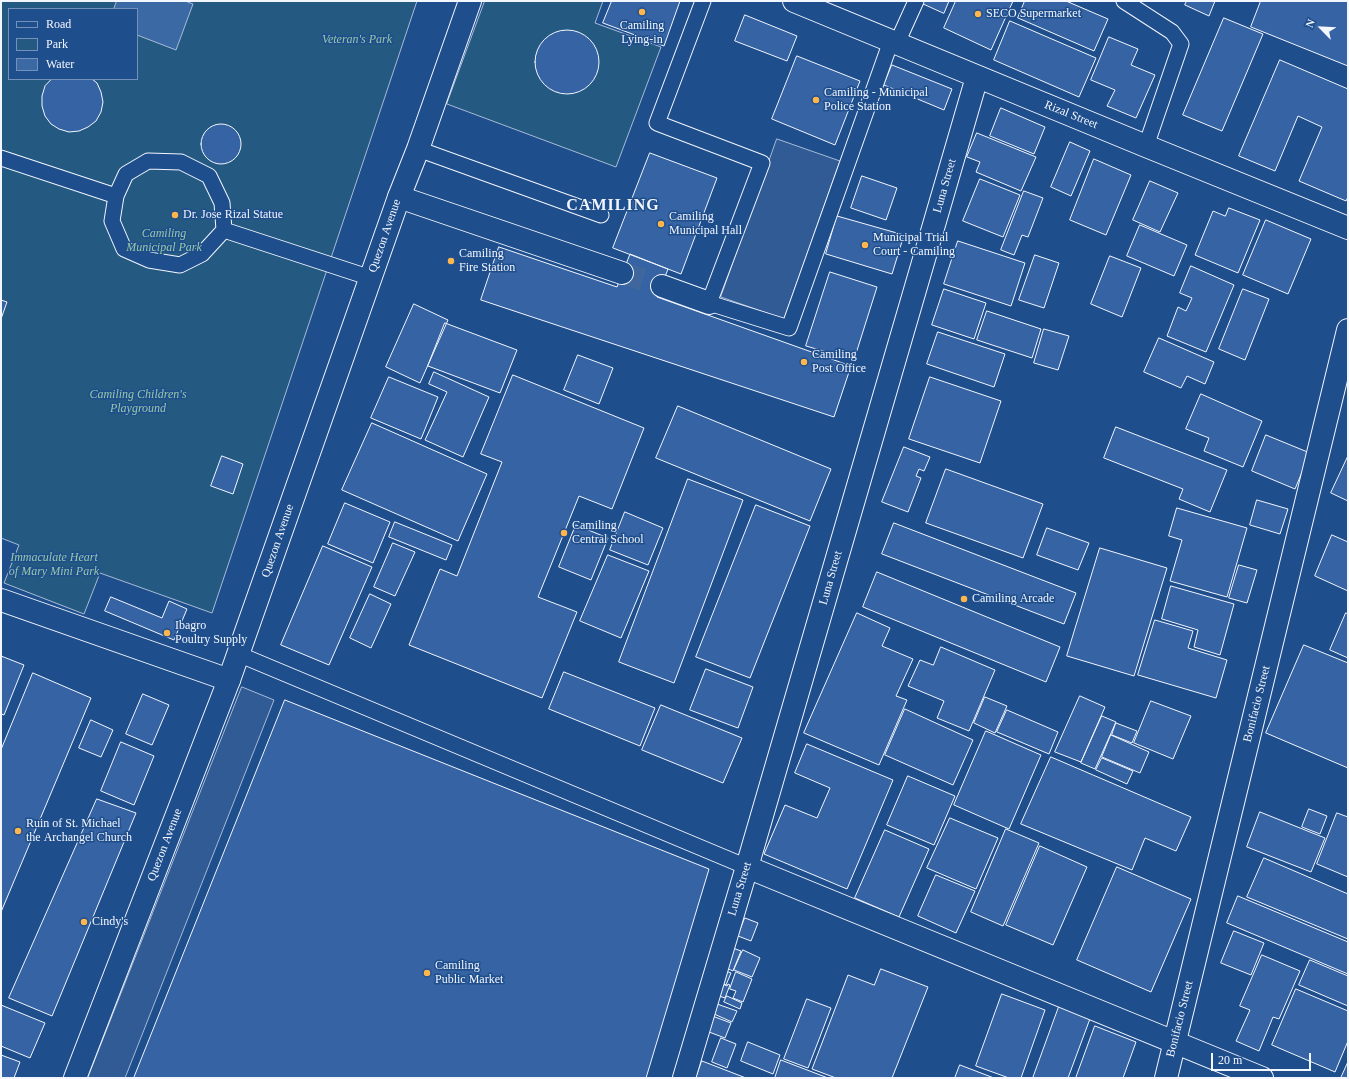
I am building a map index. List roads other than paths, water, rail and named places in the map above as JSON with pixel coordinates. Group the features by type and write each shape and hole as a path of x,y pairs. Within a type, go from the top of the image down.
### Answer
{"main road":[{"name":"Quezon Avenue","path":"75,1078 230,680 399,197 418,149 470,1"},
{"name":"Rizal Street","path":"794,1 1348,228"},
{"name":"Luna Street","path":"684,1078 977,77"},
{"path":"399,197 622,273"},
{"path":"662,286 709,303"},
{"name":"Bonifacio Street","path":"1166,1078 1348,330"},
{"path":"1,600 230,680"},
{"path":"747,867 1262,1078"}],"lane":[{"path":"704,1 657,123 762,163 709,303 789,328 894,42 916,1"},
{"path":"1124,1 1172,32 1180,44 1146,146"},
{"path":"418,149 602,215"},
{"path":"1,158 116,196"},
{"path":"148,161 181,162 209,176 222,203 224,230 202,254 180,265 150,260 124,249 112,221 116,196 126,174 148,161"},
{"path":"224,230 371,278"},
{"path":"238,654 747,867"}],"water":[{"path":"117,1 185,1 193,4 176,50 138,35 138,8 114,8"}],"tunnel":[{"path":"622,273 662,286"}],"place":[{"name":"Camiling Lying-in","path":"642,12"},
{"name":"SECO Supermarket","path":"978,14"},
{"name":"Camiling - Municipal Police Station","path":"816,100"},
{"name":"Dr. Jose Rizal Statue","path":"175,215"},
{"name":"Camiling Municipal Hall","path":"661,224"},
{"name":"Municipal Trial Court - Camiling","path":"865,245"},
{"name":"Camiling Fire Station","path":"451,261"},
{"name":"Camiling Post Office","path":"804,362"},
{"name":"Camiling Central School","path":"564,533"},
{"name":"Camiling Arcade","path":"964,599"},
{"name":"Ibagro Poultry Supply","path":"167,633"},
{"name":"Ruin of St. Michael the Archangel Church","path":"18,831"},
{"name":"Cindy's","path":"84,922"},
{"name":"Camiling Public Market","path":"427,973"}],"district":[{"name":"CAMILING","path":"613,206"}],"park label":[{"name":"Veteran's Park","path":"357,40"},
{"name":"Camiling Municipal Park","path":"164,241"},
{"name":"Camiling Children's Playground","path":"138,402"},
{"name":"Immaculate Heart of Mary Mini Park","path":"54,565"}]}
